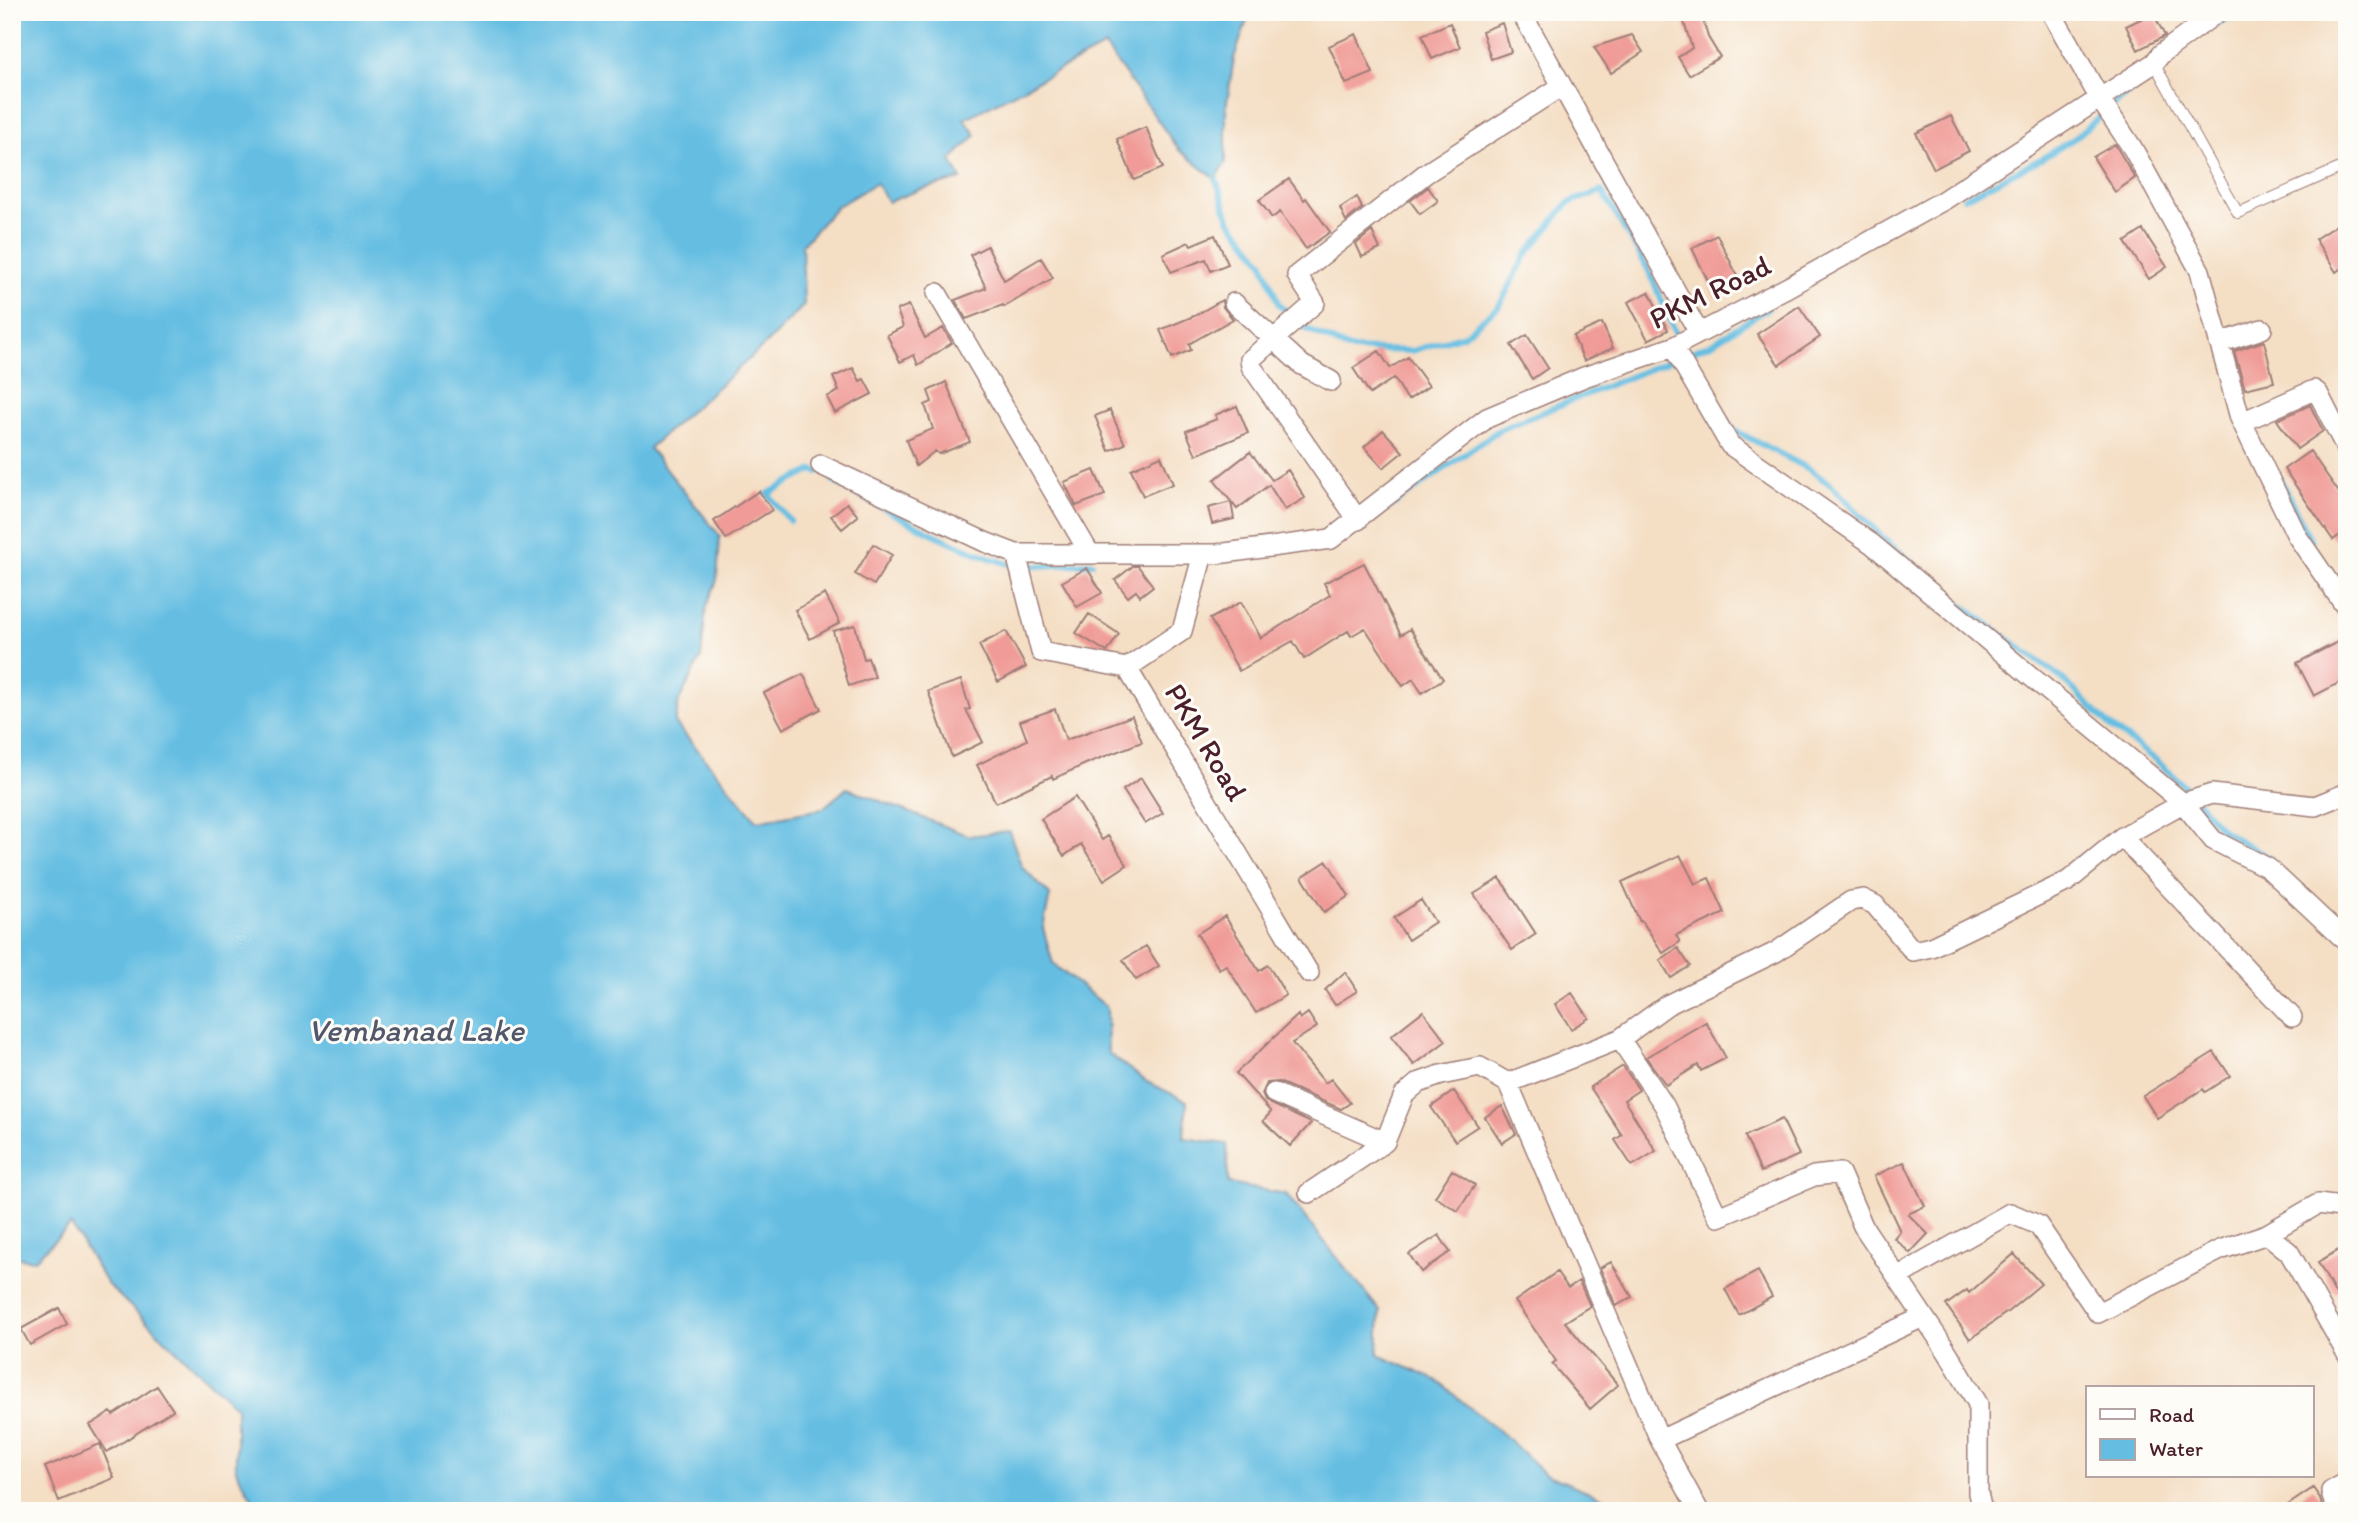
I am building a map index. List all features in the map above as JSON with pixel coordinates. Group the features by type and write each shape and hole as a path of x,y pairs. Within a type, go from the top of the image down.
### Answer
{"street":[{"path":"1521,12 1699,333"},
{"path":"2051,12 2100,99 2133,149 2200,271 2242,422 2297,536 2347,609"},
{"name":"PKM Road","path":"821,464 1016,554 1203,554 1322,544 1358,520 1487,418 1584,377 1673,347 1788,287 1944,200 2154,63 2161,54 2218,12"},
{"path":"1358,520 1251,366 1250,360 1315,303 1297,275 1425,174 1562,86"},
{"path":"937,293 1090,554"},
{"path":"1234,303 1302,365 1331,381"},
{"path":"2219,343 2262,329"},
{"path":"1673,347 1730,445 1872,544 2183,803 2213,840 2268,868 2347,942"},
{"path":"2242,422 2314,390 2347,450"},
{"path":"1016,554 1041,652 1127,668"},
{"name":"PKM Road","path":"1203,554 1182,631 1127,668 1309,972"},
{"path":"1508,1083 1620,1039 1667,1005 1776,952 1850,901 1863,899 1875,905 1913,951 1931,947 2068,881 2122,837 2183,803 2212,794 2315,806 2347,793"},
{"path":"2122,837 2292,1017"},
{"path":"1620,1039 1664,1105 1718,1217 1814,1176 1840,1173 1863,1226 1948,1353 1978,1404 1978,1493 1982,1511"},
{"path":"1309,1193 1385,1142 1404,1095 1418,1083 1441,1075 1480,1068 1508,1083 1660,1440 1699,1511"},
{"path":"1274,1093 1385,1142"},
{"path":"1897,1277 2010,1213 2038,1225 2098,1313 2220,1250 2267,1234 2318,1204 2347,1210"},
{"path":"2267,1234 2289,1252 2347,1354"},
{"path":"1660,1440 1923,1317"},
{"path":"2336,1511 2331,1491 2347,1482"}],"lane":[{"path":"2154,63 2238,213 2347,165"}],"water":[{"name":"Vembanad Lake","path":"12,12 1250,12 1234,58 1226,108 1226,162 1216,179 1179,150 1105,46 964,119 976,135 951,160 961,179 919,190 888,202 876,183 836,207 802,245 804,305 767,343 649,448 720,536 717,580 706,608 701,657 679,701 675,723 757,821 822,809 847,788 969,836 1009,831 1022,867 1050,895 1043,928 1053,964 1107,1007 1108,1053 1147,1082 1187,1101 1184,1138 1227,1144 1228,1184 1286,1194 1380,1311 1378,1355 1436,1380 1506,1437 1545,1474 1604,1498 1621,1511 259,1511 236,1470 236,1407 107,1284 71,1225 34,1260 12,1257"}],"building":[{"path":"1701,13 1708,37 1720,57 1689,75 1678,57 1692,48 1683,19"},
{"path":"2153,13 2165,36 2138,50 2126,26"},
{"path":"1450,23 1460,47 1432,59 1422,35"},
{"path":"1502,23 1511,52 1491,59 1482,31"},
{"path":"1356,34 1373,73 1346,84 1329,46"},
{"path":"1632,35 1643,52 1611,73 1594,47"},
{"path":"1951,116 1969,151 1934,169 1916,133"},
{"path":"1146,127 1163,168 1134,180 1117,139"},
{"path":"2115,144 2135,178 2115,192 2093,157"},
{"path":"1289,179 1330,232 1306,249 1280,212 1272,218 1259,200"},
{"path":"1428,187 1438,201 1420,214 1410,201"},
{"path":"1357,197 1362,208 1346,221 1340,208"},
{"path":"2338,224 2347,238 2347,266 2336,272 2315,239"},
{"path":"2143,230 2167,267 2149,279 2125,242"},
{"path":"1372,231 1380,249 1362,257 1356,244"},
{"path":"1215,235 1228,264 1211,271 1206,259 1171,272 1163,254 1189,242 1191,245"},
{"path":"1717,235 1742,285 1716,298 1692,248"},
{"path":"987,246 1004,280 1041,258 1053,278 1004,307 1003,305 966,319 955,300 986,288 970,255"},
{"path":"1649,292 1668,330 1648,340 1628,302"},
{"path":"1222,300 1223,307 1233,319 1189,344 1191,350 1172,358 1160,330 1194,316"},
{"path":"909,305 925,338 943,328 952,343 918,365 914,355 900,362 887,335 903,327 897,310"},
{"path":"1799,306 1820,337 1779,365 1757,334"},
{"path":"1602,323 1613,348 1584,361 1573,336"},
{"path":"1527,335 1548,368 1532,379 1511,345"},
{"path":"2264,341 2274,382 2245,389 2234,351"},
{"path":"1379,351 1390,368 1408,357 1429,386 1408,400 1394,378 1370,394 1353,368"},
{"path":"853,368 860,381 864,379 872,394 835,413 827,397 839,391 833,377"},
{"path":"946,382 970,442 939,454 935,451 916,466 906,440 933,429 925,405 932,402 928,391"},
{"path":"2310,405 2323,431 2297,449 2277,420"},
{"path":"1237,406 1248,433 1196,455 1186,431 1217,419 1215,415"},
{"path":"1110,410 1125,444 1109,451 1095,416"},
{"path":"1383,430 1403,452 1383,468 1364,447"},
{"path":"2310,451 2347,504 2347,530 2333,540 2284,469"},
{"path":"1250,452 1272,480 1288,470 1305,498 1285,510 1269,485 1237,509 1214,480"},
{"path":"1161,456 1173,484 1143,496 1131,469"},
{"path":"1094,470 1105,495 1076,506 1064,482"},
{"path":"759,491 772,510 726,539 714,521"},
{"path":"1231,502 1234,519 1212,524 1208,508"},
{"path":"847,503 858,516 842,529 831,516"},
{"path":"873,544 892,555 874,585 855,574"},
{"path":"1364,563 1401,635 1410,629 1443,679 1422,693 1413,679 1403,686 1365,628 1351,636 1348,631 1304,659 1293,641 1239,671 1210,619 1241,602 1261,638 1330,595 1324,583"},
{"path":"1133,566 1138,566 1153,586 1140,596 1136,591 1128,597 1115,580"},
{"path":"1087,568 1102,593 1077,607 1062,582"},
{"path":"825,594 840,623 810,639 795,610"},
{"path":"1089,614 1119,634 1107,652 1076,633"},
{"path":"855,625 864,659 868,658 875,677 849,686 833,631"},
{"path":"1006,631 1026,667 998,682 979,645"},
{"path":"2347,637 2347,679 2314,696 2297,663"},
{"path":"803,674 821,709 783,729 764,693"},
{"path":"961,680 970,709 966,710 983,742 952,757 928,691"},
{"path":"1055,709 1066,740 1132,716 1142,742 1053,779 1052,776 996,803 977,765 1027,740 1020,721"},
{"path":"1141,778 1163,813 1145,824 1123,790"},
{"path":"1075,797 1102,840 1108,836 1127,865 1104,880 1081,844 1064,856 1041,819"},
{"path":"1680,855 1695,884 1709,878 1725,913 1676,935 1680,942 1663,953 1642,921 1640,922 1622,882"},
{"path":"1327,861 1349,896 1324,912 1302,877"},
{"path":"1500,878 1536,934 1512,950 1474,894"},
{"path":"1421,900 1435,922 1408,940 1394,918"},
{"path":"1225,916 1259,971 1268,965 1286,995 1256,1013 1226,965 1219,969 1197,934"},
{"path":"1146,946 1159,966 1136,980 1123,960"},
{"path":"1678,948 1690,966 1671,978 1660,960"},
{"path":"1345,972 1357,991 1335,1005 1325,990"},
{"path":"1572,993 1589,1018 1571,1029 1555,1004"},
{"path":"1423,1011 1446,1041 1414,1065 1391,1036"},
{"path":"1308,1013 1317,1027 1292,1043 1325,1083 1331,1079 1350,1103 1341,1109 1279,1082 1267,1083 1262,1094 1265,1101 1311,1123 1290,1146 1263,1121 1271,1112 1236,1073 1298,1015 1300,1019"},
{"path":"1706,1022 1726,1058 1701,1071 1698,1065 1666,1085 1646,1057"},
{"path":"2214,1052 2230,1076 2205,1092 2203,1089 2157,1118 2143,1096"},
{"path":"1623,1066 1639,1090 1624,1100 1656,1151 1632,1166 1615,1140 1622,1135 1590,1087"},
{"path":"1454,1091 1478,1126 1455,1141 1431,1107"},
{"path":"1502,1106 1516,1134 1502,1143 1485,1117"},
{"path":"1782,1119 1799,1155 1761,1172 1745,1136"},
{"path":"1904,1162 1925,1206 1908,1214 1928,1234 1910,1253 1894,1238 1900,1231 1874,1176"},
{"path":"1452,1170 1475,1185 1458,1211 1435,1197"},
{"path":"1439,1235 1450,1252 1421,1272 1409,1254"},
{"path":"2347,1245 2347,1286 2335,1293 2318,1262"},
{"path":"2014,1254 2041,1284 1970,1339 1946,1305 1967,1290 1969,1293"},
{"path":"1611,1262 1632,1297 1616,1306 1600,1268"},
{"path":"1758,1271 1772,1297 1739,1315 1725,1289"},
{"path":"1557,1272 1568,1288 1579,1281 1590,1306 1565,1322 1618,1385 1590,1409 1552,1364 1556,1361 1515,1301"},
{"path":"59,1308 67,1324 30,1345 21,1329"},
{"path":"157,1386 173,1410 107,1452 90,1425 111,1412 113,1415"},
{"path":"100,1444 114,1478 59,1501 45,1467"},
{"path":"2313,1488 2320,1498 2323,1511 2279,1511"}],"waterway":[{"path":"2215,24 2243,12"},
{"path":"1964,198 2041,159 2075,138 2141,82"},
{"path":"1216,179 1229,219 1262,261 1279,305 1307,329 1349,349 1412,351 1464,335 1499,306 1526,255 1568,203 1602,191 1648,269 1679,341"},
{"path":"1364,525 1499,430 1713,343 1768,308"},
{"path":"1722,414 1734,430 1809,469 1831,485 1883,538 1963,606 2064,680 2110,726 2156,760 2182,784 2222,830 2269,858"},
{"path":"790,521 768,494 811,471 818,472"},
{"path":"2280,479 2311,541"},
{"path":"833,481 941,537 1008,564"},
{"path":"1022,567 1092,563"},
{"path":"2331,915 2347,925"}]}
